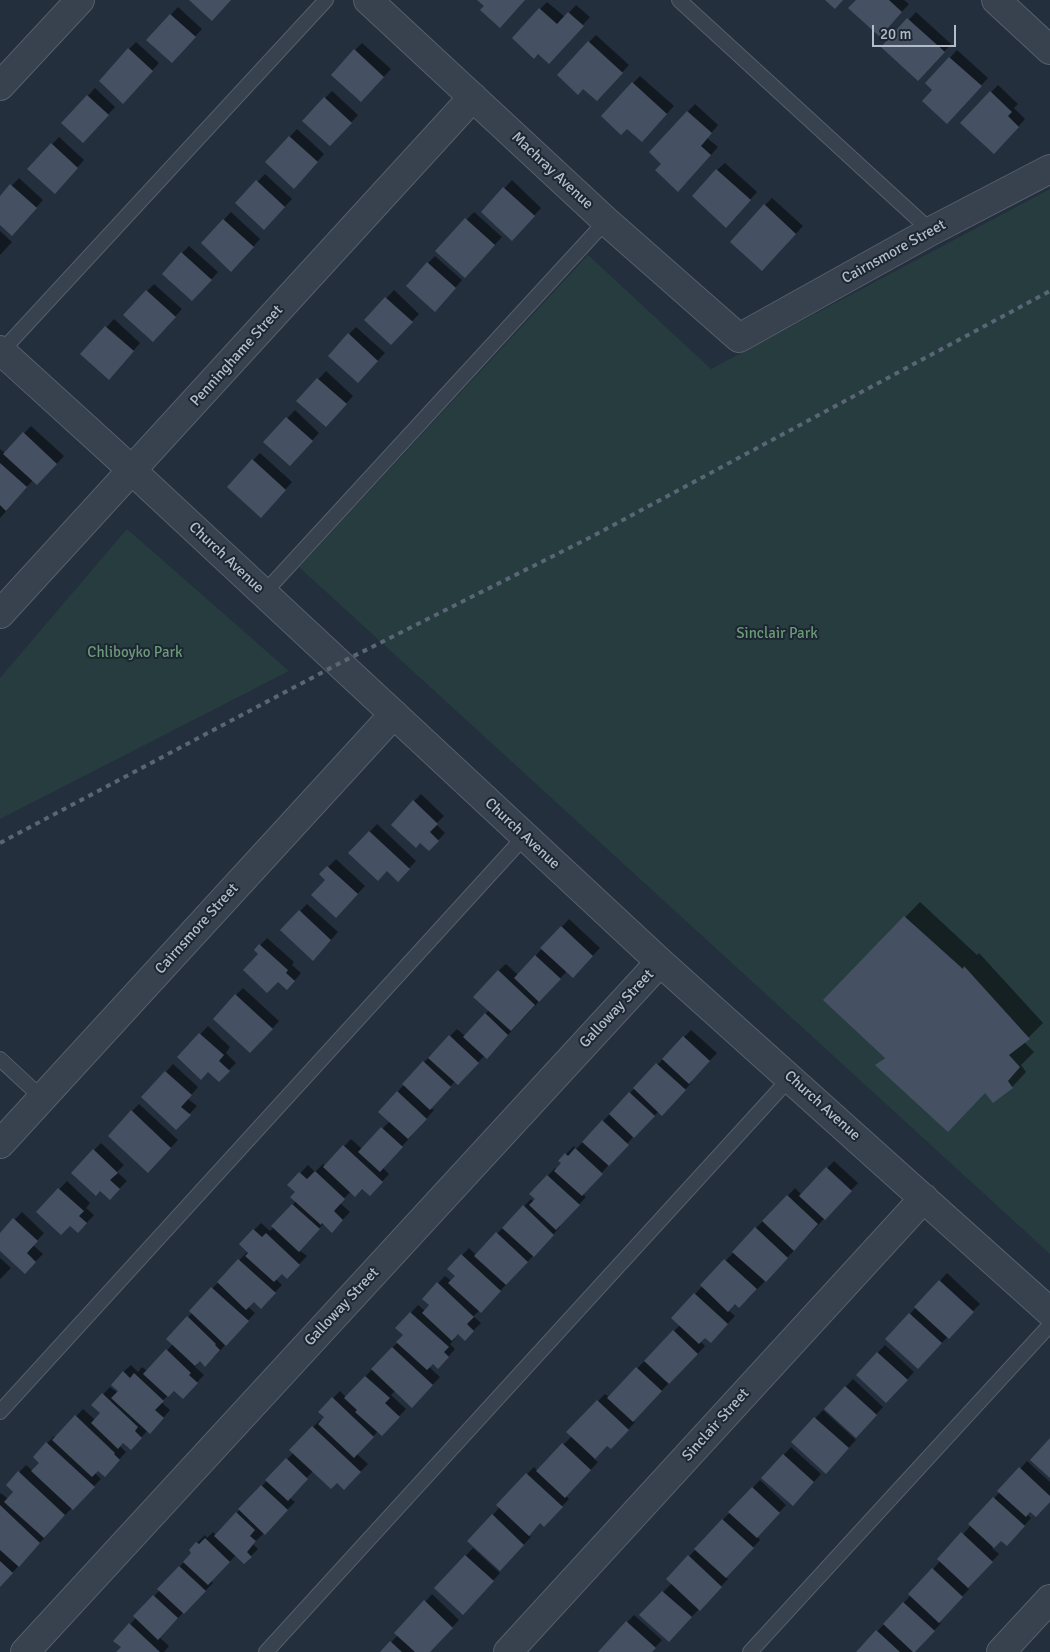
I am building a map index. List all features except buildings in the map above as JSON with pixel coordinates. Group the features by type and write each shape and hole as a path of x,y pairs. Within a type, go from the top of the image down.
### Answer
{"street":[{"path":"0,86 80,0"},
{"name":"Machray Avenue","path":"368,0 606,221 739,338"},
{"path":"996,0 1050,50"},
{"name":"Penninghame Street","path":"0,614 473,97"},
{"name":"Cairnsmore Street","path":"739,338 931,231 1050,169"},
{"name":"Church Avenue","path":"0,352 112,451 660,962 1050,1312"},
{"name":"Cairnsmore Street","path":"0,1144 394,714"},
{"name":"Galloway Street","path":"25,1652 660,962"},
{"name":"Sinclair Street","path":"508,1652 924,1198"},
{"path":"1001,1652 1050,1600"}],"lane":[{"path":"0,352 326,0"},
{"path":"679,0 931,231"},
{"path":"264,592 606,221"},
{"path":"0,1412 525,836"},
{"path":"0,1059 42,1098"},
{"path":"266,1652 790,1078"},
{"path":"750,1652 1050,1325"}],"green space":[{"name":"Sinclair Park","path":"1050,189 1050,1254 299,567 588,255 711,369"},
{"name":"Chliboyko Park","path":"127,529 289,671 0,819 0,678"}],"railway":[{"path":"0,843 340,663 593,536 1050,291"}]}
